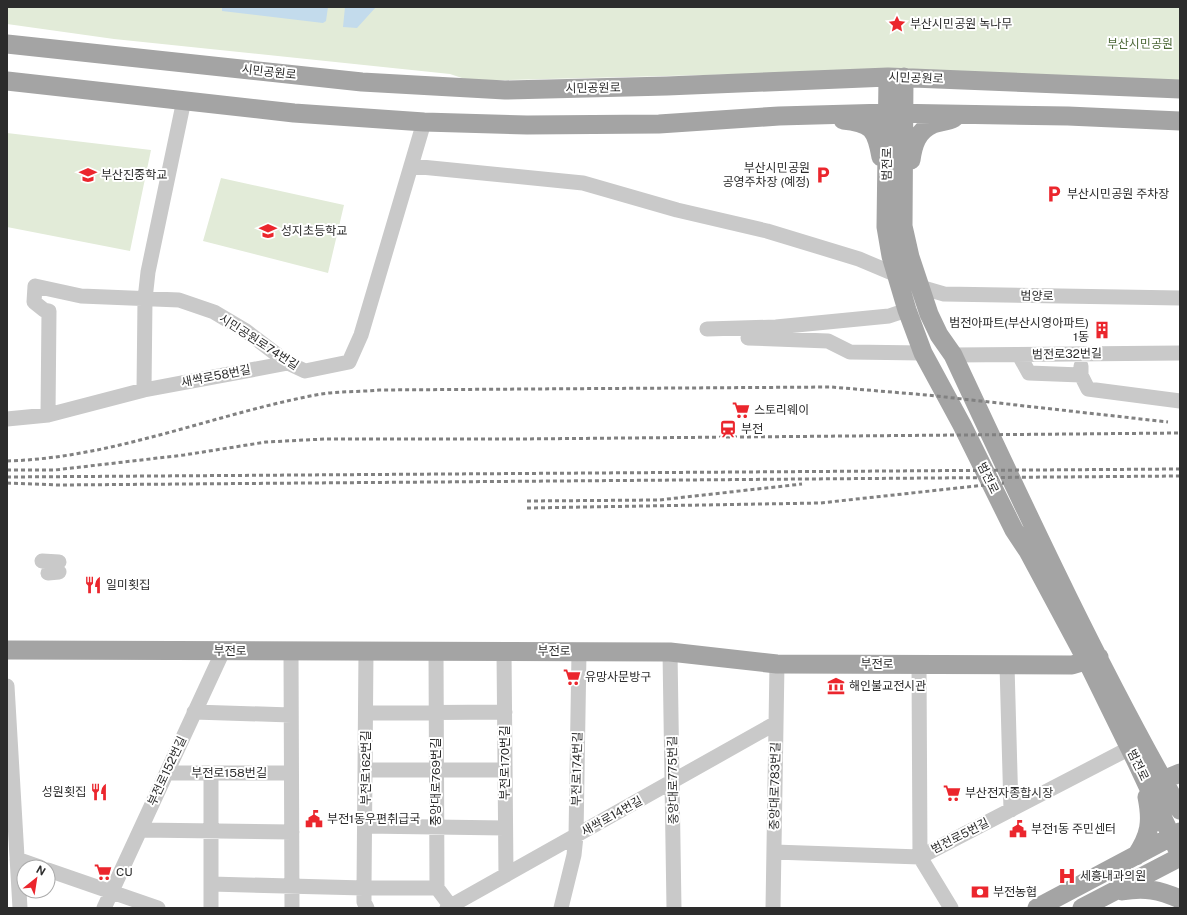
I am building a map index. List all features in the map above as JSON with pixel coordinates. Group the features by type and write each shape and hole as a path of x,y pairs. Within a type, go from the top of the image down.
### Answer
{"main road":[{"name":"시민공원로","path":"7,44 362,82 504,90 667,86 896,77 1180,89"},
{"name":"범전로","path":"896,77 895,176 886,226 891,256 898,275 907,310 923,353 1014,530 1093,659 1180,810"},
{"path":"7,81 294,113 424,122 527,125 659,124 826,115 896,113 1180,121"},
{"path":"826,115 838,119 855,121 874,132 878,142 880,157 895,176 910,166 914,144 921,132 933,124 948,122 963,114"},
{"name":"범전로","path":"895,176 910,257 939,335 954,355 1093,659 1130,748 1176,834 1180,856"},
{"name":"부전로","path":"7,650 670,652 778,664 1072,665 1093,659"},
{"path":"1162,780 1180,773"},
{"path":"1136,856 1143,846 1149,831 1151,816 1144,776"},
{"path":"1037,908 1176,834"},
{"path":"1082,908 1180,856"},
{"path":"1111,893 1139,888 1160,891 1180,899"}],"street":[{"path":"144,390 145,299 148,272 184,100"},
{"name":"시민공원로74번길","path":"48,415 49,311 44,310 34,302 35,286 81,296 179,300 214,312 246,331 288,363 305,371 349,362 361,335 424,122"},
{"path":"411,166 583,183 677,210 766,231 859,259 898,275"},
{"name":"범양로","path":"898,275 920,287 944,294 1180,298"},
{"path":"706,329 784,326 889,316 907,310"},
{"path":"748,338 828,341 850,352 923,353"},
{"name":"범전로32번길","path":"954,355 1180,353"},
{"path":"1080,354 1081,375 1088,388 1180,401"},
{"path":"1019,355 1029,373 1081,375"},
{"name":"새싹로58번길","path":"7,419 48,415 144,390 288,363"},
{"name":"부전로152번길","path":"104,908 223,650"},
{"path":"291,651 290,773 292,908"},
{"name":"부전로162번길","path":"366,651 364,902 367,908"},
{"name":"중앙대로769번길","path":"436,651 437,888"},
{"name":"부전로170번길","path":"504,651 506,875"},
{"name":"부전로174번길","path":"561,908 574,855 576,836 579,652"},
{"name":"중앙대로775번길","path":"670,652 674,908"},
{"name":"중앙대로783번길","path":"773,908 778,664"},
{"path":"918,665 920,857 950,908"},
{"path":"1007,665 1011,810"},
{"path":"7,686 17,859"},
{"path":"194,712 291,715"},
{"path":"366,713 505,712"},
{"name":"새싹로14번길","path":"450,907 776,723"},
{"name":"범전로5번길","path":"774,852 920,857 1130,748"},
{"path":"366,770 504,770"},
{"name":"부전로158번길","path":"167,773 290,773"},
{"path":"211,773 211,908"},
{"path":"365,826 505,828"},
{"path":"141,830 292,832"},
{"path":"56,873 158,908"},
{"path":"211,884 364,888 437,888 450,907"}],"green space":[{"name":"부산시민공원","path":"7,7 1180,7 1180,83 868,71 471,81 450,74 114,39 7,24"},
{"path":"7,133 151,150 130,251 7,227"},
{"path":"221,178 344,205 328,273 203,241"}],"water":[{"path":"222,7 328,7 326,21 323,23 222,11"},
{"path":"345,7 376,7 357,28 343,27"}],"railway":[{"path":"7,461 47,458 87,452 165,434 282,402 321,394 379,390 831,387 927,395 1168,422"},
{"path":"7,470 55,470 184,455 266,442 325,439 517,439 1180,433"},
{"path":"7,477 1180,469"},
{"path":"7,483 59,485 1180,476"},
{"path":"527,508 820,503 1004,483"},
{"path":"527,501 659,500 802,484"}],"place":[{"name":"부산시민공원 녹나무","path":"897,24"},
{"name":"부산진중학교","path":"88,175"},
{"name":"부산시민공원 공영주차장 (예정)","path":"823,175"},
{"name":"부산시민공원 주차장","path":"1054,194"},
{"name":"성지초등학교","path":"268,231"},
{"name":"범전아파트(부산시영아파트) 1동","path":"1102,330"},
{"name":"스토리웨이","path":"741,410"},
{"name":"부전","path":"728,429"},
{"name":"일미횟집","path":"93,585"},
{"name":"유망사문방구","path":"572,677"},
{"name":"해인불교전시관","path":"836,686"},
{"name":"성원횟집","path":"99,792"},
{"name":"부산전자종합시장","path":"952,793"},
{"name":"부전1동우편취급국","path":"314,819"},
{"name":"부전1동 주민센터","path":"1018,829"},
{"name":"CU","path":"103,872"},
{"name":"세흥내과의원","path":"1067,876"},
{"name":"부전농협","path":"980,892"}]}
